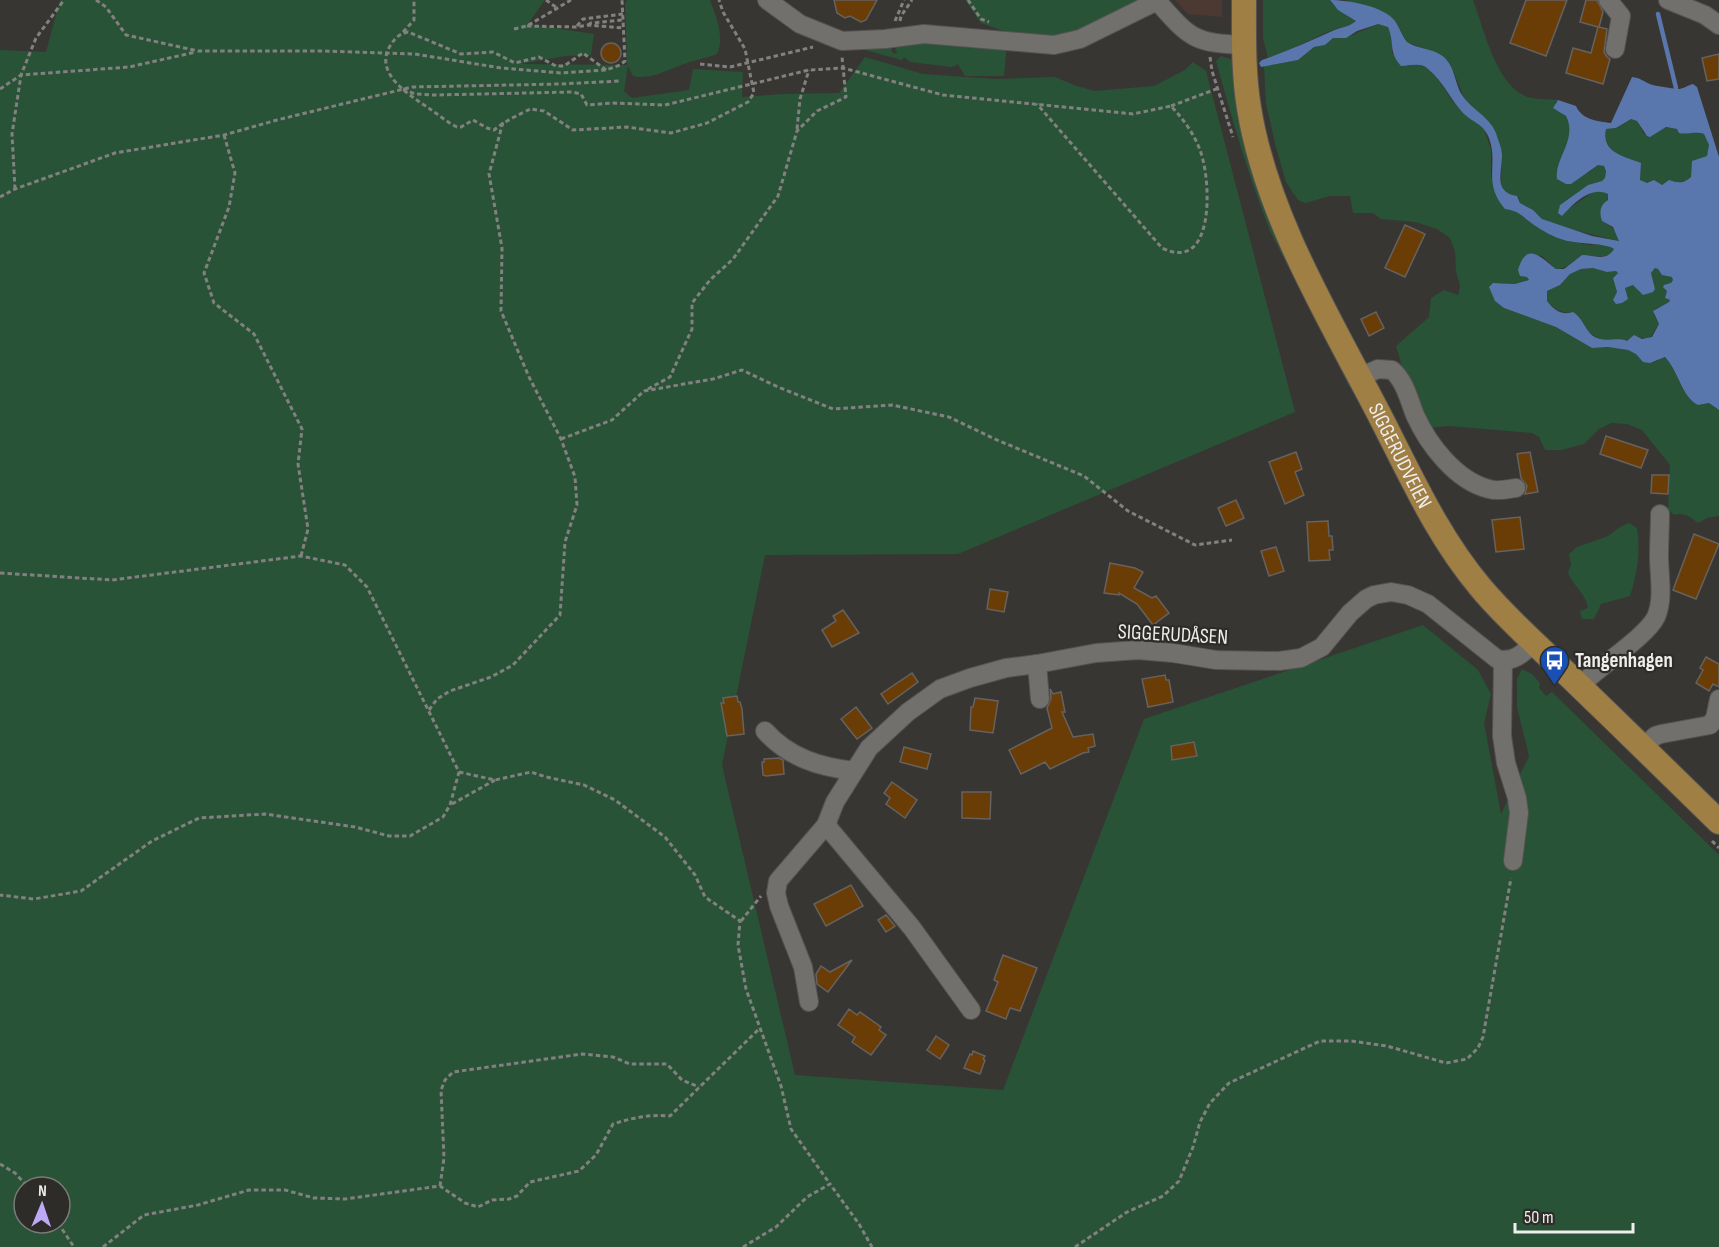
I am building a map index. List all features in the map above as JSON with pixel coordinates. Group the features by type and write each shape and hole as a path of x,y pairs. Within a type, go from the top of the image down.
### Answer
{"main road":[{"name":"SIGGERUDVEIEN","path":"1244,0 1244,45 1249,108 1266,177 1290,238 1421,496 1453,551 1490,599 1719,822"}],"street":[{"path":"767,0 800,24 842,41 942,34 1054,45 1080,39 1156,1 1184,30 1198,39 1207,43 1244,45"},
{"path":"1608,0 1621,16 1615,49"},
{"path":"1668,0 1710,13"},
{"path":"1360,377 1378,369 1392,370 1401,379 1427,438 1450,465 1473,482 1488,489 1516,488"},
{"path":"1580,686 1599,667 1636,638 1657,615 1660,600 1660,514"},
{"name":"SIGGERUDÅSEN","path":"778,881 826,825 835,802 869,748 908,712 940,689 970,678 1006,668 1096,653 1138,650 1215,660 1279,661 1301,658 1322,647 1350,613 1366,599 1391,591 1408,595 1428,604 1493,656 1503,660"},
{"path":"1513,861 1519,813 1516,792 1506,763 1502,736 1503,660 1516,658 1534,642"},
{"path":"1036,664 1040,699"},
{"path":"1643,748 1655,736 1710,725 1715,718 1719,699"},
{"path":"765,731 774,742 796,756 814,764 854,771"},
{"path":"826,825 912,928 971,1010"},
{"path":"778,881 776,893 779,906 803,967 809,1002"}],"path":[{"path":"15,189 12,134 21,75 36,38 64,0"},
{"path":"96,0 106,7 126,35 198,51 386,52 561,74 606,70 621,65 625,61 622,0"},
{"path":"414,0 414,20 394,40 386,52 388,71 397,85 457,127 473,120 492,130 527,110 535,109 544,111 573,130 627,127 671,132 707,123 748,102 754,93 745,49 723,12 719,0"},
{"path":"546,0 557,8"},
{"path":"527,26 571,0"},
{"path":"895,17 904,0"},
{"path":"898,38 901,16 912,0"},
{"path":"576,27 583,19 623,14"},
{"path":"514,29 527,26 576,27 623,20"},
{"path":"588,25 623,28"},
{"path":"402,33 408,32 461,54 493,52 515,63 539,57 556,66 564,66 583,53 606,70"},
{"path":"700,64 730,67 842,41 846,97 817,111 797,131"},
{"path":"0,89 21,75 129,67 198,51"},
{"path":"403,89 414,94 434,95 572,92 581,94 587,105 612,103 665,105 809,70 843,68 943,96 1133,114 1171,106 1219,88"},
{"path":"561,439 612,420 644,391 670,377 692,329 692,303 710,280 733,259 778,196 797,131 800,99 809,70"},
{"path":"0,197 15,189 115,153 224,135 424,85 621,81"},
{"path":"1037,104 1162,248 1172,253 1182,253 1194,247 1200,236 1207,219 1207,194 1202,154 1188,125 1171,106"},
{"path":"429,710 437,699 450,691 491,678 513,665 560,615 565,542 577,505 575,477 561,439 501,311 502,248 489,174 503,122"},
{"path":"224,135 235,173 230,207 204,273 214,303 254,334 302,429 298,464 308,529 301,556"},
{"path":"644,391 713,379 742,370 833,409 892,405 949,417 997,440 1084,476 1128,511 1195,545 1232,540"},
{"path":"0,573 112,580 301,556 345,565 367,587 459,772 450,805 443,817 410,836 389,836 355,827 265,814 199,818 152,841 81,891 34,899 0,895"},
{"path":"459,772 495,780"},
{"path":"450,805 464,796 481,790 495,780 531,772 584,785 615,800 665,837 696,875 705,897 741,921"},
{"path":"1075,1247 1127,1212 1163,1196 1179,1181 1200,1122 1210,1103 1229,1083 1320,1041 1351,1041 1387,1046 1446,1063 1467,1059 1478,1048 1483,1037 1513,861"},
{"path":"778,881 761,895 741,921 738,945 746,989 781,1086 792,1129 860,1224 872,1247"},
{"path":"103,1247 144,1215 198,1206 249,1190 285,1190 314,1198 345,1199 440,1186 465,1203 478,1207 492,1200 509,1199 517,1196 530,1182 579,1171 596,1155 613,1124 630,1118 670,1116 760,1028"},
{"path":"440,1186 444,1158 441,1090 445,1080 453,1072 582,1054 613,1057 630,1064 667,1064 682,1080 699,1087"},
{"path":"0,1164 17,1175"},
{"path":"743,1247 776,1227 807,1197 830,1184"}],"shaded area":[{"path":"1175,0 1222,0 1222,17 1188,14"}],"green space":[{"path":"60,0 545,0 528,24 594,34 591,55 565,56 521,64 627,65 625,4 627,0 710,0 720,34 717,54 646,77 633,76 628,66 624,91 632,98 689,90 693,69 743,72 742,97 839,93 865,57 923,74 996,79 1055,77 1094,91 1154,86 1185,70 1193,62 1206,71 1295,412 958,554 765,555 722,765 795,1075 1003,1090 1144,719 1423,625 1478,670 1491,694 1484,723 1501,814 1529,756 1517,707 1517,679 1522,669 1532,674 1540,683 1539,688 1546,696 1552,692 1719,855 1719,1247 0,1247 0,50 46,52"},
{"path":"965,0 1138,0 1140,4 1075,35 1039,40 1015,35 981,23"},
{"path":"1263,0 1330,0 1333,5 1357,21 1268,58 1263,38"},
{"path":"1345,0 1473,0 1491,52 1512,86 1521,94 1529,97 1558,100 1555,103 1567,118 1570,136 1558,166 1588,173 1598,165 1604,166 1606,171 1602,181 1588,185 1561,204 1559,209 1567,210 1596,190 1606,192 1609,196 1601,210 1602,221 1613,229 1619,241 1561,227 1542,219 1533,210 1520,203 1519,198 1503,191 1502,152 1495,132 1464,98 1454,73 1440,54 1406,42 1396,22 1389,15 1377,9"},
{"path":"1378,24 1388,27 1393,38 1392,53 1408,66 1417,65 1431,71 1456,105 1483,126 1491,149 1491,177 1513,210 1549,234 1564,240 1590,245 1608,245 1614,249 1609,255 1583,257 1560,269 1556,269 1541,255 1527,277 1529,280 1515,284 1497,283 1504,308 1556,327 1592,348 1608,347 1628,350 1655,362 1663,357 1667,359 1684,390 1693,401 1698,405 1709,403 1719,410 1719,516 1707,518 1698,523 1684,515 1674,515 1668,509 1670,465 1642,430 1627,424 1611,423 1599,429 1584,444 1561,450 1545,450 1539,437 1532,433 1449,426 1427,428 1409,390 1396,346 1429,317 1431,298 1444,290 1458,295 1460,286 1456,271 1455,251 1450,238 1437,229 1415,222 1381,219 1373,213 1353,213 1350,196 1330,196 1305,203 1298,200 1286,182 1266,104 1264,66 1298,60 1314,47 1325,45 1333,38 1352,35"},
{"path":"915,43 1007,45 1004,76 965,76 958,64 952,67 910,62 904,57 902,60 858,48 891,45 892,52 896,54 896,47"},
{"path":"1221,56 1233,60 1355,385 1350,388 1270,231 1234,126 1216,61"},
{"path":"1631,119 1637,121 1644,134 1652,136 1664,128 1676,129 1685,134 1694,131 1704,134 1710,146 1707,156 1695,160 1691,177 1684,181 1668,181 1662,185 1654,180 1647,183 1640,180 1641,163 1615,152 1610,148 1605,137 1606,129 1617,128"},
{"path":"1593,268 1618,273 1613,277 1617,292 1614,298 1626,292 1625,287 1633,285 1639,292 1655,289 1651,273 1655,268 1662,275 1672,277 1674,280 1665,298 1670,300 1655,309 1654,315 1659,324 1649,339 1636,337 1627,341 1599,339 1589,332 1578,315 1558,310 1547,301 1547,291 1560,285 1570,274 1581,269"},
{"path":"1629,523 1637,528 1639,545 1630,596 1601,604 1594,619 1582,619 1580,611 1588,608 1585,598 1568,573 1571,564 1569,554 1577,547 1608,536"}],"water":[{"path":"1330,0 1356,3 1383,11 1395,21 1407,42 1437,53 1446,59 1452,68 1462,95 1489,122 1496,133 1502,152 1500,181 1505,190 1517,196 1520,203 1533,210 1542,219 1592,236 1619,241 1613,227 1601,218 1600,212 1603,204 1608,200 1608,194 1595,192 1589,194 1577,201 1562,216 1558,213 1560,205 1588,185 1602,181 1606,171 1604,166 1598,165 1571,184 1557,179 1557,171 1569,133 1566,116 1553,108 1558,100 1576,106 1582,114 1591,119 1611,123 1632,77 1652,85 1665,87 1681,89 1693,84 1697,87 1719,157 1719,410 1709,403 1698,405 1692,401 1665,357 1650,363 1643,362 1636,354 1628,350 1608,347 1592,348 1556,327 1504,308 1495,301 1489,287 1493,283 1515,284 1529,280 1527,277 1520,276 1518,270 1522,261 1530,254 1535,254 1556,269 1564,269 1582,255 1604,257 1614,249 1560,239 1517,213 1505,209 1498,199 1492,182 1492,148 1487,133 1463,113 1428,69 1419,65 1401,66 1394,56 1388,27 1378,24 1357,31 1346,38 1333,38 1325,45 1314,47 1298,60 1261,67 1259,63 1262,60 1356,21 1338,10","holes":["1631,119 1637,121 1650,137 1666,127 1677,129 1679,133 1704,134 1709,145 1707,156 1692,161 1691,177 1683,182 1669,180 1662,185 1654,180 1647,183 1640,180 1641,163 1615,152 1610,148 1605,137 1606,129 1616,128","1593,268 1618,273 1613,278 1617,292 1613,300 1616,304 1628,299 1625,288 1633,285 1643,295 1653,292 1655,289 1651,273 1655,268 1662,275 1672,277 1671,283 1663,287 1667,291 1665,298 1670,300 1669,302 1653,311 1659,324 1652,337 1642,339 1634,335 1627,341 1597,338 1573,312 1558,311 1547,301 1547,291 1560,285 1570,274 1581,269"]}],"building":[{"path":"834,0 877,0 866,20 861,22 850,16 845,18 837,13"},
{"path":"1526,0 1567,0 1546,56 1510,43"},
{"path":"1586,0 1597,0 1603,12 1599,27 1607,29 1604,52 1610,59 1603,84 1566,73 1573,48 1591,53 1598,27 1580,22"},
{"path":"611,43 618,46 621,53 618,60 611,63 604,60 601,53 604,46"},
{"path":"1719,54 1719,79 1707,81 1702,58"},
{"path":"1405,225 1425,234 1405,277 1385,268"},
{"path":"1376,312 1384,328 1369,336 1361,319"},
{"path":"1606,436 1648,450 1641,468 1600,454"},
{"path":"1296,452 1302,469 1295,472 1304,495 1285,504 1269,462"},
{"path":"1530,452 1538,492 1525,494 1527,486 1521,478 1517,454"},
{"path":"1652,475 1669,475 1668,494 1651,493"},
{"path":"1236,500 1244,518 1226,526 1218,508"},
{"path":"1520,517 1524,549 1496,552 1492,520"},
{"path":"1328,521 1333,550 1329,550 1330,560 1309,561 1307,522"},
{"path":"1694,534 1719,544 1696,599 1673,590"},
{"path":"1276,547 1284,571 1269,576 1261,551"},
{"path":"1110,563 1143,572 1134,588 1152,598 1156,596 1169,613 1153,625 1137,604 1119,593 1119,595 1104,593"},
{"path":"990,589 1008,592 1004,612 987,609"},
{"path":"843,610 859,633 832,647 822,630 836,621 833,616"},
{"path":"1706,657 1719,664 1719,687 1713,684 1709,691 1696,683 1703,670 1700,668"},
{"path":"912,673 918,682 888,704 881,694"},
{"path":"1165,675 1166,680 1169,680 1173,702 1148,707 1142,679"},
{"path":"1050,689 1053,694 1061,692 1065,712 1062,712 1073,737 1093,734 1095,746 1088,748 1089,752 1050,769 1045,762 1021,774 1009,750 1052,728 1047,708 1051,699"},
{"path":"737,696 742,709 744,734 727,736 721,703 724,703 723,698"},
{"path":"975,698 998,701 993,733 970,730 971,707 973,707"},
{"path":"856,707 872,728 857,739 841,719"},
{"path":"1194,742 1197,756 1172,760 1171,746"},
{"path":"904,747 931,754 927,769 900,762"},
{"path":"764,759 783,760 784,774 763,775 762,762"},
{"path":"892,782 917,800 905,818 886,804 890,798 884,793"},
{"path":"962,792 991,792 990,819 962,818"},
{"path":"851,885 863,906 826,926 814,904"},
{"path":"886,915 895,926 886,932 878,920"},
{"path":"1003,955 1037,968 1020,1011 1010,1008 1006,1019 986,1011 998,982 994,980"},
{"path":"852,960 828,992 817,984 816,974 821,966 830,972"},
{"path":"849,1009 857,1015 860,1012 881,1027 879,1030 886,1035 871,1055 852,1042 855,1037 838,1025"},
{"path":"936,1036 949,1045 940,1059 927,1050"},
{"path":"973,1051 985,1056 980,1074 964,1068"}],"waterway":[{"path":"1658,14 1676,88"}],"place":[{"name":"Tangenhagen","path":"1554,686"}]}
